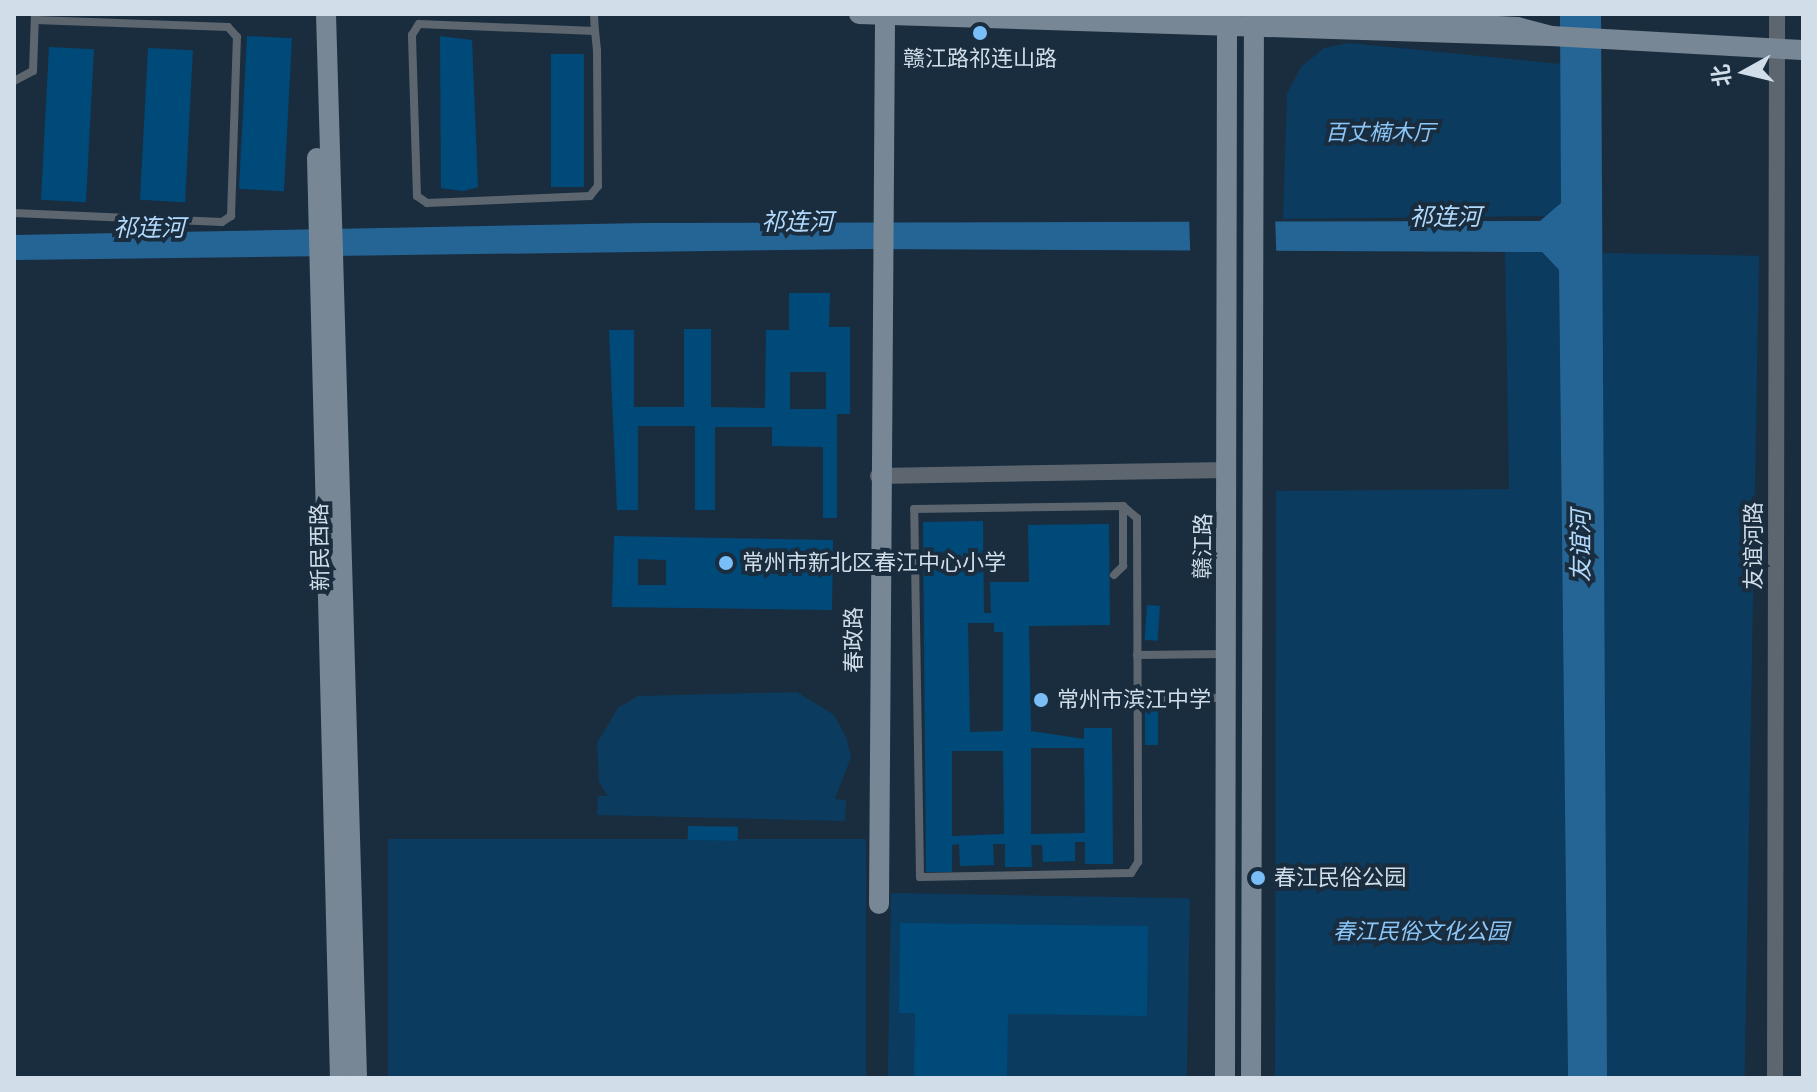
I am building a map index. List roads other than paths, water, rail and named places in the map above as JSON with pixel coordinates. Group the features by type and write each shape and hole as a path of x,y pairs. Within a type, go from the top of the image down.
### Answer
{"street":[{"name":"新民西路","path":"314,14 329,272 357,1078"},
{"name":"新民西路","path":"326,14 326,215"},
{"path":"859,14 1258,19 1803,50"},
{"name":"友谊河路","path":"1775,1078 1777,14"},
{"name":"春政路","path":"879,904 878,476 885,15"},
{"name":"赣江路","path":"1225,1078 1228,470 1226,19"},
{"path":"1251,1078 1253,275 1258,19"},
{"name":"新民西路","path":"329,272 340,1078"},
{"path":"878,476 1228,470"}],"lane":[{"path":"594,14 595,31 598,186 590,196 427,203 417,196 412,35 419,24 595,31"},
{"path":"14,81 33,71 35,17 228,27 237,37 231,216 222,222 14,213"},
{"path":"1114,575 1123,566 1123,506"},
{"path":"1123,506 1137,518 1137,655 1138,862 1131,873 920,877 914,509 1123,506"},
{"path":"1137,655 1225,654"},
{"path":"1138,698 1225,698"}],"water":[{"name":"友谊河","path":"1560,14 1601,14 1607,1078 1568,1078 1559,270 1542,252 868,249 14,260 14,235 646,223 1540,221 1561,203"}],"place":[{"name":"赣江路祁连山路","path":"980,33"},
{"name":"常州市新北区春江中心小学","path":"726,563"},
{"name":"常州市滨江中学","path":"1041,700"},
{"name":"春江民俗公园","path":"1258,878"}],"park label":[{"name":"百丈楠木厅","path":"1380,133"},
{"name":"春江民俗文化公园","path":"1421,932"}],"water label":[{"name":"祁连河","path":"1445,217"},
{"name":"祁连河","path":"797,222"},
{"name":"祁连河","path":"149,228"}]}
